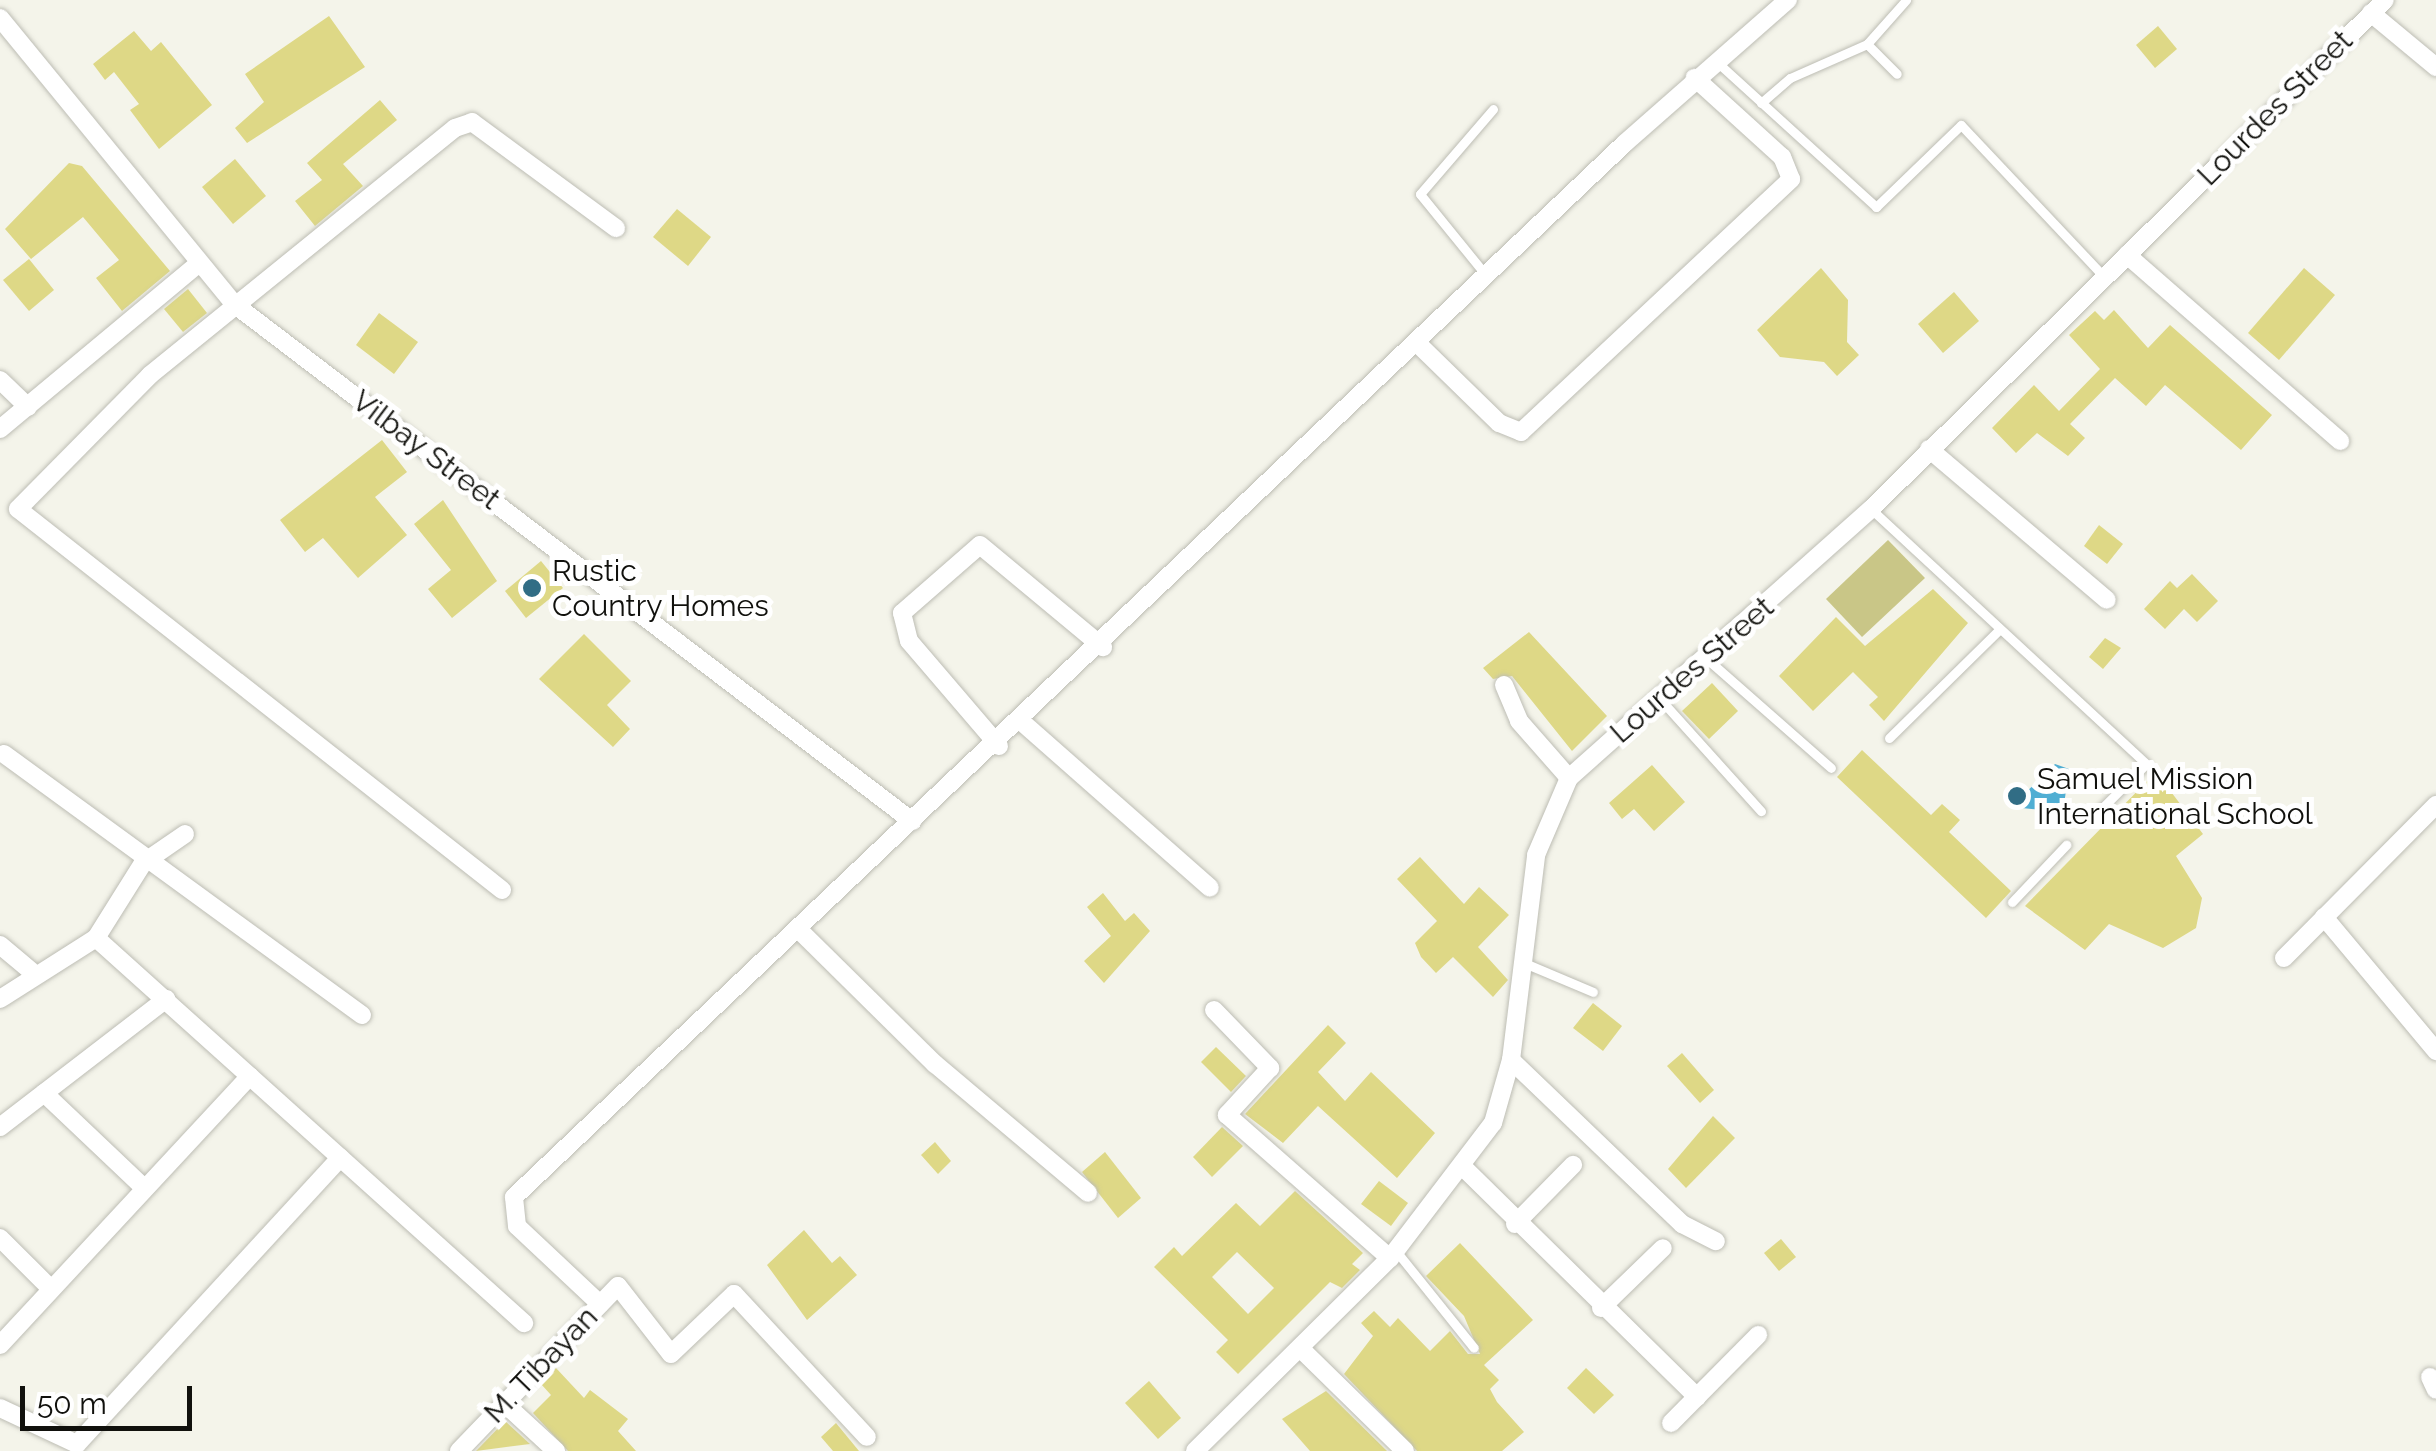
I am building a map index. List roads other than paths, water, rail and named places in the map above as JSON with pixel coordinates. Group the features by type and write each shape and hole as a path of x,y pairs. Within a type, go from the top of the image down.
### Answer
{"street":[{"path":"600,1304 518,1226 514,1197 800,931 912,821 999,746 1486,274 1714,60 1788,0"},
{"path":"2378,7 2436,67"},
{"name":"Lourdes Street","path":"1195,1451 1302,1350 1393,1254 1464,1168 1493,1123 1511,1060 1536,855 1568,778 1707,659 1871,509 2378,7"},
{"name":"Vilbay Street","path":"0,18 197,265 234,304 912,821"},
{"path":"1416,342 1499,422 1521,432 1791,179 1782,156 1695,78"},
{"path":"502,890 18,509 234,304 472,122 616,228"},
{"path":"2127,255 2340,441"},
{"path":"0,429 197,265"},
{"path":"0,380 28,407"},
{"path":"1929,449 2107,600"},
{"path":"999,746 908,641 902,613 980,545 1103,647"},
{"path":"1504,686 1519,720 1568,778"},
{"path":"1023,723 1210,888"},
{"path":"4,754 143,863 362,1015"},
{"path":"2284,958 2436,805"},
{"path":"0,999 31,971 96,938 143,863 185,834"},
{"path":"2324,917 2436,1051"},
{"path":"800,931 935,1064 1088,1193"},
{"path":"96,938 524,1323"},
{"path":"0,945 31,971"},
{"path":"0,1127 166,999"},
{"path":"1214,1010 1270,1068 1227,1116 1393,1254"},
{"path":"1511,1060 1682,1224 1716,1241"},
{"path":"0,1344 250,1076"},
{"path":"44,1093 143,1187"},
{"path":"0,1408 76,1444 340,1158"},
{"path":"1515,1224 1572,1165"},
{"path":"1464,1168 1515,1224 1697,1396"},
{"path":"0,1238 51,1289"},
{"path":"1601,1308 1663,1248"},
{"name":"M. Tibayan","path":"459,1451 618,1286 671,1354 734,1294 867,1437"},
{"path":"1671,1423 1758,1335"},
{"path":"1302,1350 1404,1451"},
{"path":"504,1403 556,1451"}],"lane":[{"path":"1761,103 1790,78 1868,44 1906,0"},
{"path":"1868,44 1897,74"},
{"path":"1714,60 1876,208 1961,126 2104,277"},
{"path":"1486,274 1420,194 1493,109"},
{"path":"1871,509 2146,764 2092,818"},
{"path":"1888,738 1999,630"},
{"path":"1707,659 1831,768"},
{"path":"1660,699 1760,810"},
{"path":"2012,902 2066,845"},
{"path":"1522,962 1593,992"},
{"path":"1393,1254 1474,1348"}],"water":[{"path":"2055,764 2069,769 2063,812 2022,808 2018,800"}],"place":[{"name":"Rustic Country Homes","path":"532,588"},
{"name":"Samuel Mission International School","path":"2017,796"}]}
